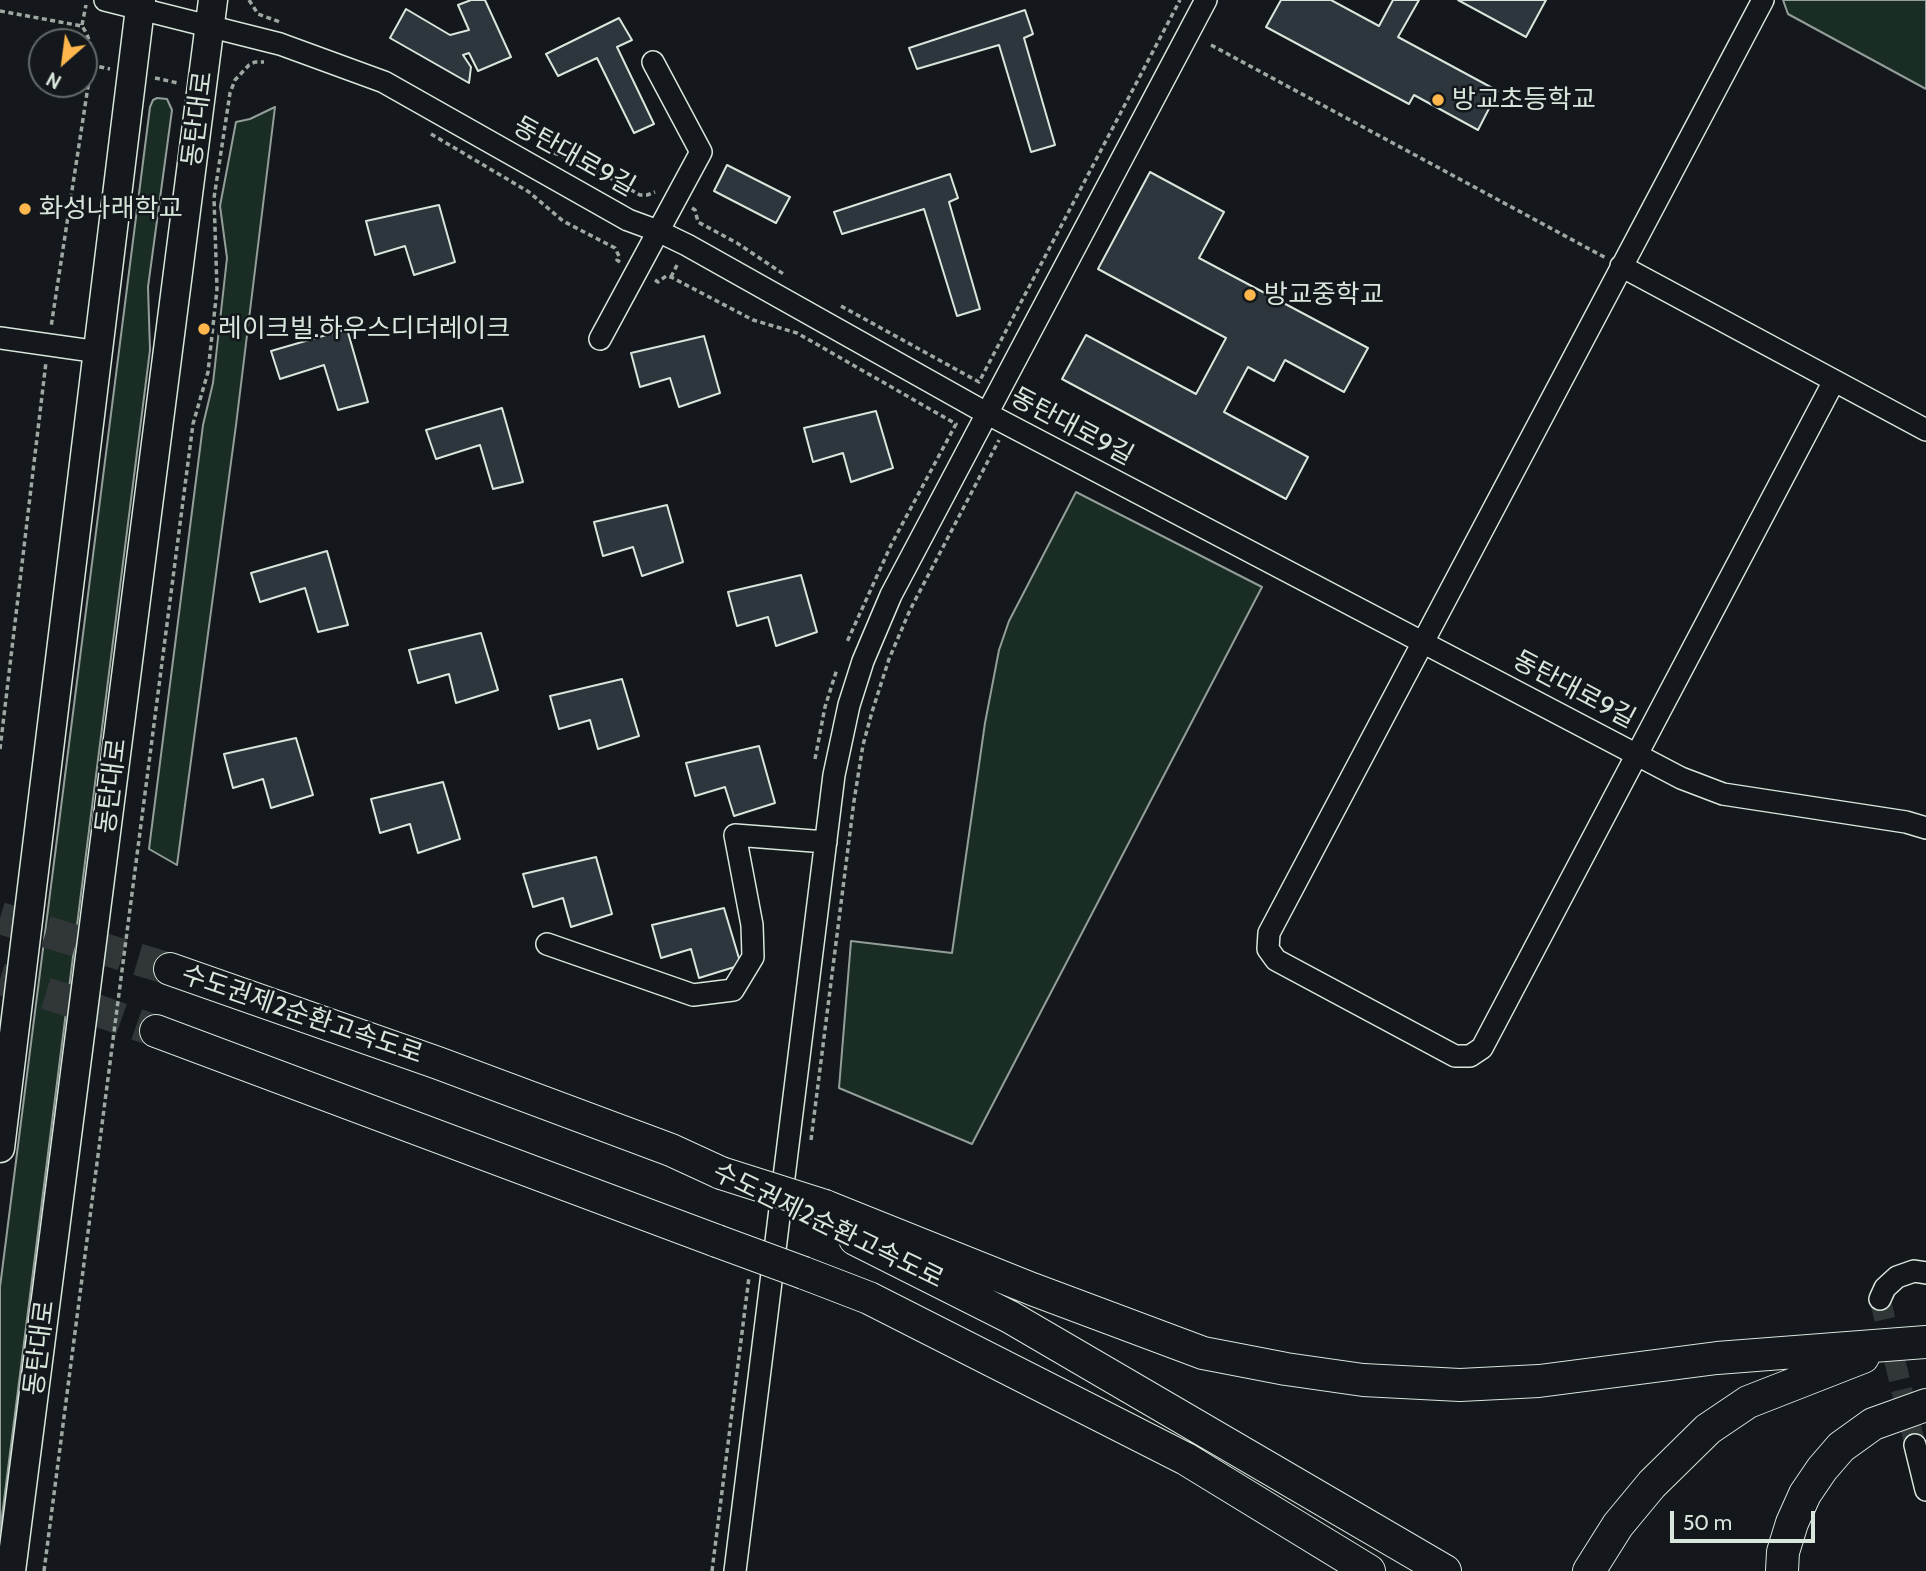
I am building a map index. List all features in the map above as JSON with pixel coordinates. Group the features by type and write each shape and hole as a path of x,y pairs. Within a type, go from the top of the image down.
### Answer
{"highway":[{"name":"수도권제2순환고속도로","path":"170,969 438,1063 671,1150 822,1213 1010,1317 1445,1571"},
{"name":"수도권제2순환고속도로","path":"156,1031 869,1298 1186,1459 1369,1571"},
{"path":"822,1213 1203,1353 1363,1380 1460,1385 1539,1381 1717,1358 1926,1344"},
{"path":"1589,1571 1618,1525 1652,1484 1708,1429 1748,1402 1869,1355 1926,1344"},
{"path":"1782,1571 1783,1552 1805,1494 1841,1447 1873,1424 1926,1405"}],"main road":[{"path":"0,1148 141,4"},
{"name":"동탄대로","path":"11,1571 211,13"}],"street":[{"name":"동탄대로9길","path":"105,0 211,13 280,44 384,82 628,220 659,231 986,414 1681,778 1723,794 1906,822 1926,828"},
{"path":"736,1571 834,775 849,705 863,661 891,595 1206,0"},
{"path":"1763,0 1269,933 1268,949 1276,960 1455,1056 1470,1056 1482,1048 1834,381"},
{"path":"600,339 701,152 653,62"},
{"path":"1621,266 1926,430"},
{"path":"0,338 99,352"},
{"path":"547,944 693,995 733,990 753,957 752,925 735,835 826,842"},
{"path":"1880,1299 1885,1288 1897,1277 1914,1271 1926,1273"},
{"path":"1914,1445 1926,1490"}],"path":[{"path":"0,11 82,26 87,0"},
{"path":"835,303 979,382 1180,0"},
{"path":"1210,45 1621,266"},
{"path":"44,1571 193,424 208,372 217,289 214,198 230,93 235,80 242,72 255,62 264,62"},
{"path":"98,66 230,93"},
{"path":"50,331 86,98"},
{"path":"429,133 530,192 563,221 615,248 619,256 617,260"},
{"path":"695,210 698,222 737,243 788,277"},
{"path":"0,749 47,358"},
{"path":"810,1145 854,802 869,723 889,659 910,610 996,446"}],"green space":[{"path":"1783,0 1926,0 1926,89 1788,14"},
{"path":"157,98 167,99 172,110 148,287 150,350 0,1532 0,1287 150,107"},
{"path":"275,107 177,865 149,849 203,425 213,383 227,258 220,206 236,122 250,119"},
{"path":"1076,492 1262,587 972,1144 839,1088 851,941 952,953 985,723 999,650 1009,621"}],"building":[{"path":"471,0 485,0 511,57 478,71 469,53 463,55 471,67 469,83 390,38 406,9 450,35 469,30 458,5"},
{"path":"1281,0 1331,0 1379,26 1393,0 1419,0 1398,37 1498,91 1478,130 1414,95 1409,104 1266,27"},
{"path":"1458,0 1546,0 1526,37"},
{"path":"1025,10 1033,34 1024,38 1055,145 1031,152 999,45 917,69 909,48"},
{"path":"619,18 632,40 617,47 654,124 634,133 597,58 558,76 546,54"},
{"path":"727,165 790,197 776,223 714,191"},
{"path":"1150,172 1224,212 1199,258 1368,348 1344,392 1285,360 1274,381 1248,367 1224,412 1308,457 1286,499 1062,379 1086,335 1196,394 1226,338 1098,269"},
{"path":"950,174 958,198 949,202 980,309 957,316 924,209 842,234 834,212"},
{"path":"439,205 455,262 414,275 405,246 375,255 366,221"},
{"path":"347,329 368,402 338,410 324,365 280,379 271,351"},
{"path":"704,336 720,393 679,407 670,378 640,387 631,353"},
{"path":"502,408 523,482 493,489 480,445 436,459 426,430"},
{"path":"876,411 893,468 851,482 843,453 813,462 804,428"},
{"path":"667,505 683,562 642,576 633,547 603,556 594,522"},
{"path":"327,551 348,625 318,632 305,588 260,602 251,573"},
{"path":"801,575 817,632 776,646 768,617 737,626 728,592"},
{"path":"481,633 498,690 456,703 449,674 418,683 409,650"},
{"path":"622,679 639,736 598,749 590,720 559,729 550,696"},
{"path":"296,738 313,795 271,808 263,779 233,788 224,754"},
{"path":"759,746 775,803 734,816 725,787 695,796 686,763"},
{"path":"443,782 460,839 418,853 410,824 380,833 371,799"},
{"path":"596,857 612,914 571,927 563,898 533,907 523,874"},
{"path":"724,908 741,965 699,978 691,949 661,958 652,925"}],"tunnel":[{"path":"0,918 170,969"},
{"path":"0,979 156,1031"},
{"path":"1880,1299 1915,1445"}],"place":[{"name":"방교초등학교","path":"1438,100"},
{"name":"화성나래학교","path":"25,209"},
{"name":"방교중학교","path":"1250,295"},
{"name":"레이크빌.하우스디더레이크","path":"204,329"}]}
